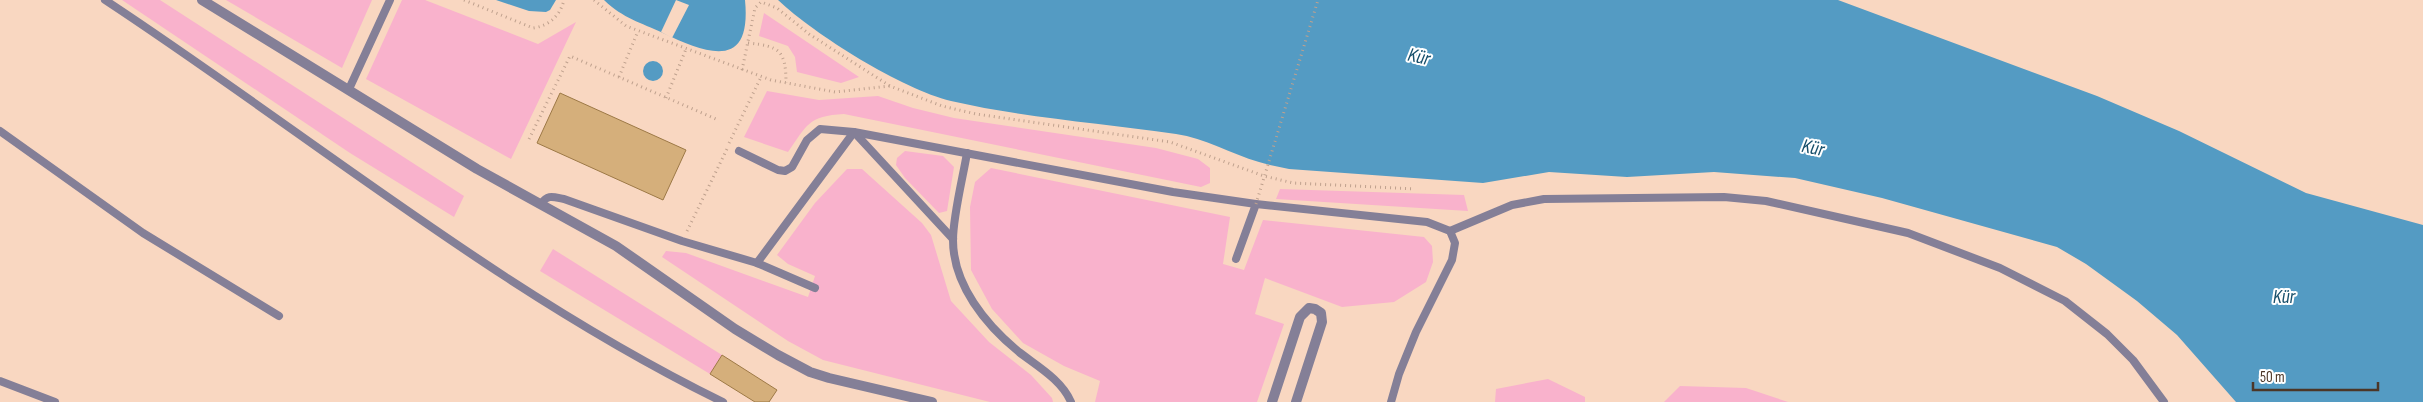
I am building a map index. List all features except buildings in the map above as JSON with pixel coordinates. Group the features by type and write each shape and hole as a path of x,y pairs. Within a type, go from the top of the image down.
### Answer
{"street":[{"path":"202,0 349,89 477,170 616,246 735,329 810,372 932,402"},
{"path":"1272,402 1300,317 1309,308 1316,309 1321,314 1322,322 1296,402"}],"lane":[{"path":"105,0 190,56 498,270 589,329 669,376 723,402"},
{"path":"349,89 390,0"},
{"path":"739,151 778,170 785,171 792,167 813,133 826,128 1172,192 1256,204 1427,222 1450,231 1512,205 1544,199 1724,197 1766,201 1908,233 2000,268 2065,301 2107,334 2134,360 2164,402"},
{"path":"0,131 144,233 280,316"},
{"path":"757,263 854,132"},
{"path":"854,132 953,239"},
{"path":"967,153 953,239 956,264 970,298 985,321 1001,337 1067,392 1071,402"},
{"path":"541,204 546,198 552,196 564,199 682,241 757,263 815,288"},
{"path":"1236,259 1256,204"},
{"path":"1391,402 1399,374 1416,332 1452,260 1455,243 1450,231"},
{"path":"0,381 55,402"}],"path":[{"path":"464,0 533,28 543,26 559,14 564,0"},
{"path":"594,0 613,17 638,31 761,77 835,92 890,86"},
{"path":"1256,204 1318,0"},
{"path":"742,70 755,8 762,2 768,3 809,34 890,86 942,106 976,114 1170,142 1264,176 1293,183 1415,189"},
{"path":"619,77 638,31"},
{"path":"748,43 768,45 781,53 786,63 786,83"},
{"path":"666,98 686,49"},
{"path":"529,139 570,56 716,119"},
{"path":"682,241 761,77"}],"shaded area":[{"path":"122,0 160,0 464,196 454,217 350,153"},
{"path":"226,0 372,0 342,68"},
{"path":"402,0 425,0 538,44 576,22 511,159 366,79"},
{"path":"764,13 859,77 841,83 797,72 795,57 788,46 759,36"},
{"path":"767,91 819,100 878,96 913,108 954,118 1156,148 1198,159 1210,168 1210,183 1201,187 844,114 815,120 805,129 788,152 744,137"},
{"path":"905,151 943,156 954,167 947,211 939,213 905,178 896,165 897,158"},
{"path":"991,168 1230,217 1223,264 1244,270 1263,220 1424,237 1432,246 1433,262 1426,282 1394,302 1342,307 1265,278 1255,314 1284,324 1257,402 1095,402 1100,381 1064,366 1023,343 992,309 971,270 970,207 975,182"},
{"path":"847,169 862,169 922,223 931,235 951,301 989,342 1031,375 1052,398 1053,402 990,402 823,360 788,341 662,257 666,251 686,253 808,297 815,276 788,264 777,255 815,203"},
{"path":"1280,189 1464,195 1468,211 1276,199"},
{"path":"553,249 722,355 710,374 540,271"},
{"path":"1548,379 1585,397 1585,402 1495,402 1496,389"},
{"path":"1680,386 1746,388 1788,402 1664,402"}],"water":[{"path":"496,0 556,0 550,10 546,12 529,11"},
{"path":"604,0 745,0 745,23 741,38 734,47 723,51 710,51 679,41 632,20 618,12"},
{"name":"Kür","path":"778,0 1838,0 2097,96 2179,131 2306,193 2423,225 2423,402 2236,402 2177,335 2137,301 2086,264 2057,247 1882,198 1795,178 1714,172 1627,177 1549,172 1483,183 1289,169 1249,159 1187,136 1007,112 931,95 884,73 860,59 814,29"},
{"path":"653,61 660,64 663,71 660,78 653,81 646,78 643,71 646,64"}],"pier":[{"path":"676,0 689,5 672,38 661,32"}]}
